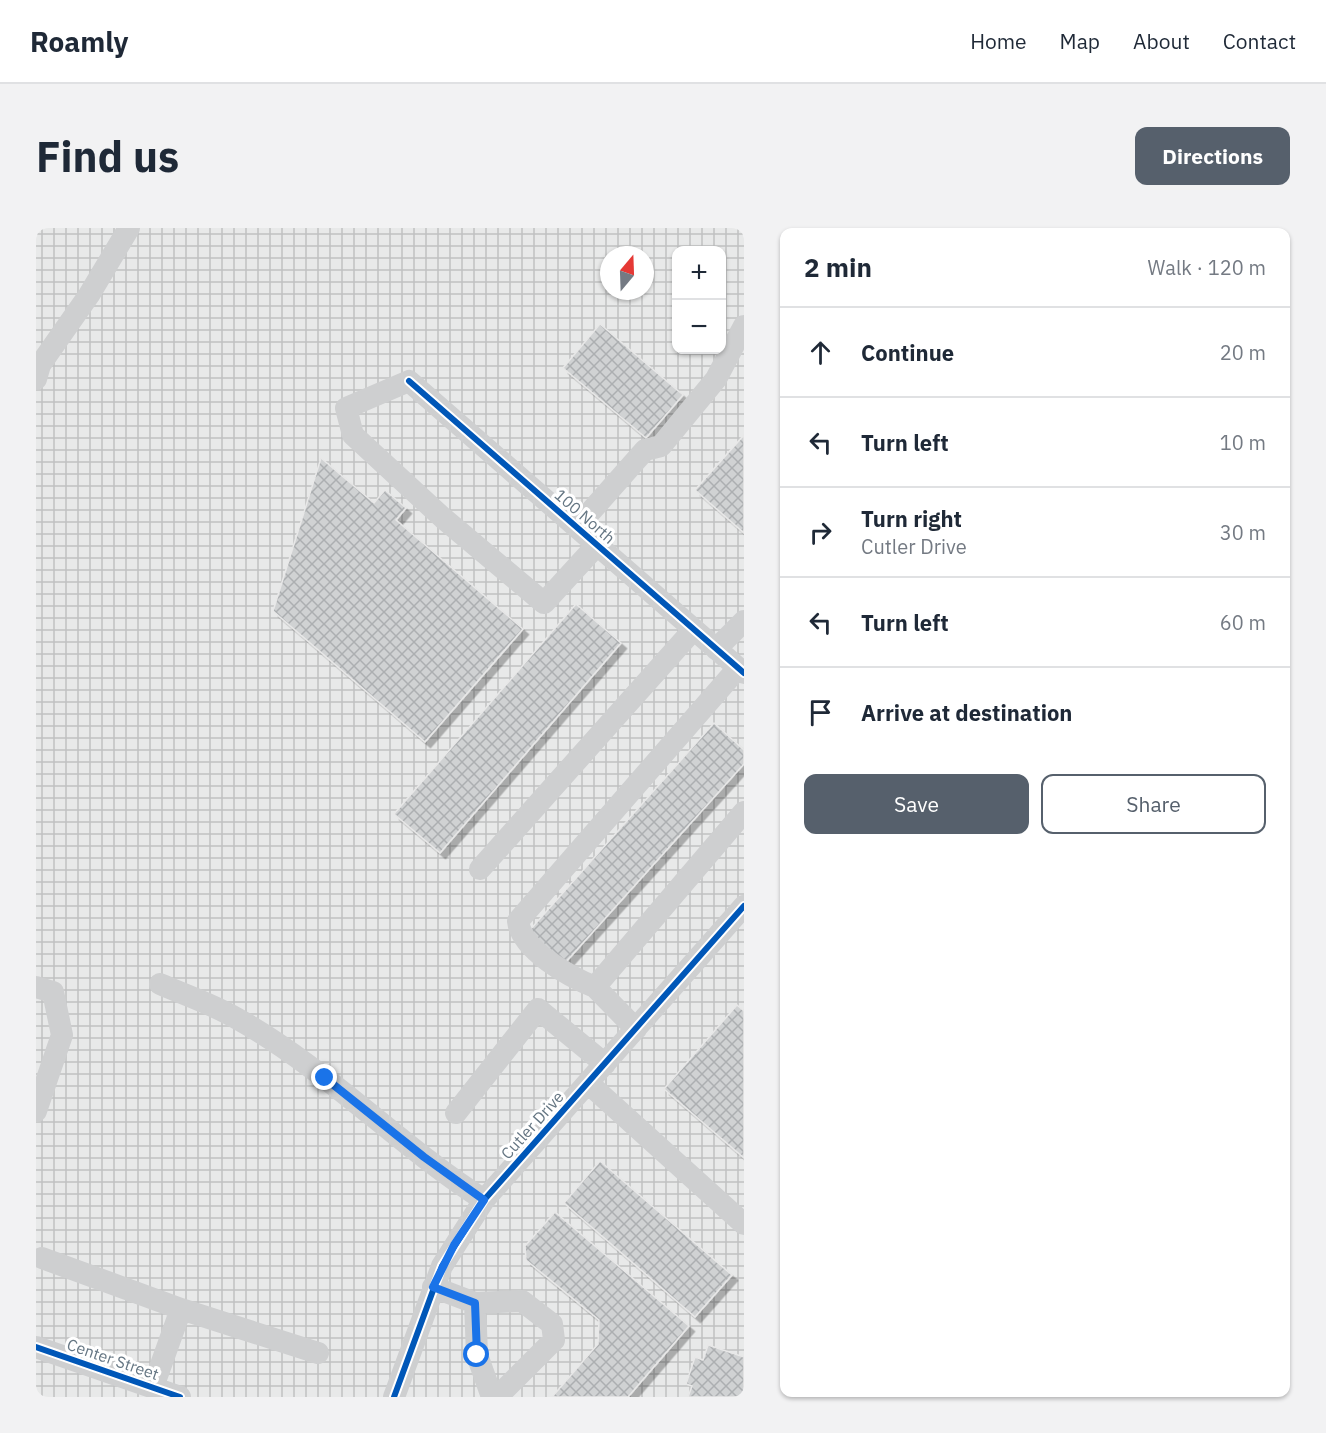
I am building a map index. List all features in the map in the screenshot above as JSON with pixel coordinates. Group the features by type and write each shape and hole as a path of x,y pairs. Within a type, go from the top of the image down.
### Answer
{"street":[{"path":"36,379 40,365 89,295 129,228"},
{"path":"577,527 645,450 661,446 716,379 744,326"},
{"name":"100 North","path":"597,544 544,603 442,518 353,435 346,408 409,381 597,544 741,670"},
{"path":"716,648 744,621"},
{"path":"480,869 694,629"},
{"path":"636,1029 594,987 574,979 542,956 519,931 518,921 741,670"},
{"path":"594,987 739,826"},
{"name":"Cutler Drive","path":"394,1397 433,1287 454,1245 484,1200 636,1029 736,931 744,906"},
{"path":"160,984 246,1024 325,1078 424,1157 484,1200"},
{"path":"36,987 53,992 62,1035 36,1111"},
{"path":"456,1113 538,1009 605,1064"},
{"path":"588,1083 744,1224"},
{"path":"42,1258 181,1309 318,1353"},
{"path":"433,1287 475,1303 522,1301 552,1323 554,1340 497,1397"},
{"path":"475,1303 477,1355 492,1397"},
{"path":"153,1387 181,1309"},
{"name":"Center Street","path":"36,1347 180,1397"}],"shaded area":[{"path":"36,228 744,228 744,1397 36,1397"}],"building":[{"path":"600,324 683,395 646,438 563,368"},
{"path":"744,435 744,533 695,490"},
{"path":"321,458 374,503 385,490 406,508 396,520 523,629 425,742 273,611"},
{"path":"576,604 621,643 440,853 394,814"},
{"path":"714,723 744,750 744,764 565,963 529,931"},
{"path":"737,1005 744,1011 744,1158 664,1089"},
{"path":"600,1161 732,1275 695,1317 564,1203"},
{"path":"555,1212 689,1326 628,1397 552,1397 598,1344 599,1320 526,1260 525,1246"},
{"path":"708,1345 744,1357 744,1397 688,1397 692,1386 686,1384 695,1357 703,1360"}],"cycle path":[{"path":"409,381 744,673"},
{"path":"394,1397 442,1266 484,1200 744,906"},
{"path":"36,1347 180,1397"}],"route":[{"path":"325,1078 424,1157 484,1200 454,1245 433,1287 475,1303 477,1355"}]}
